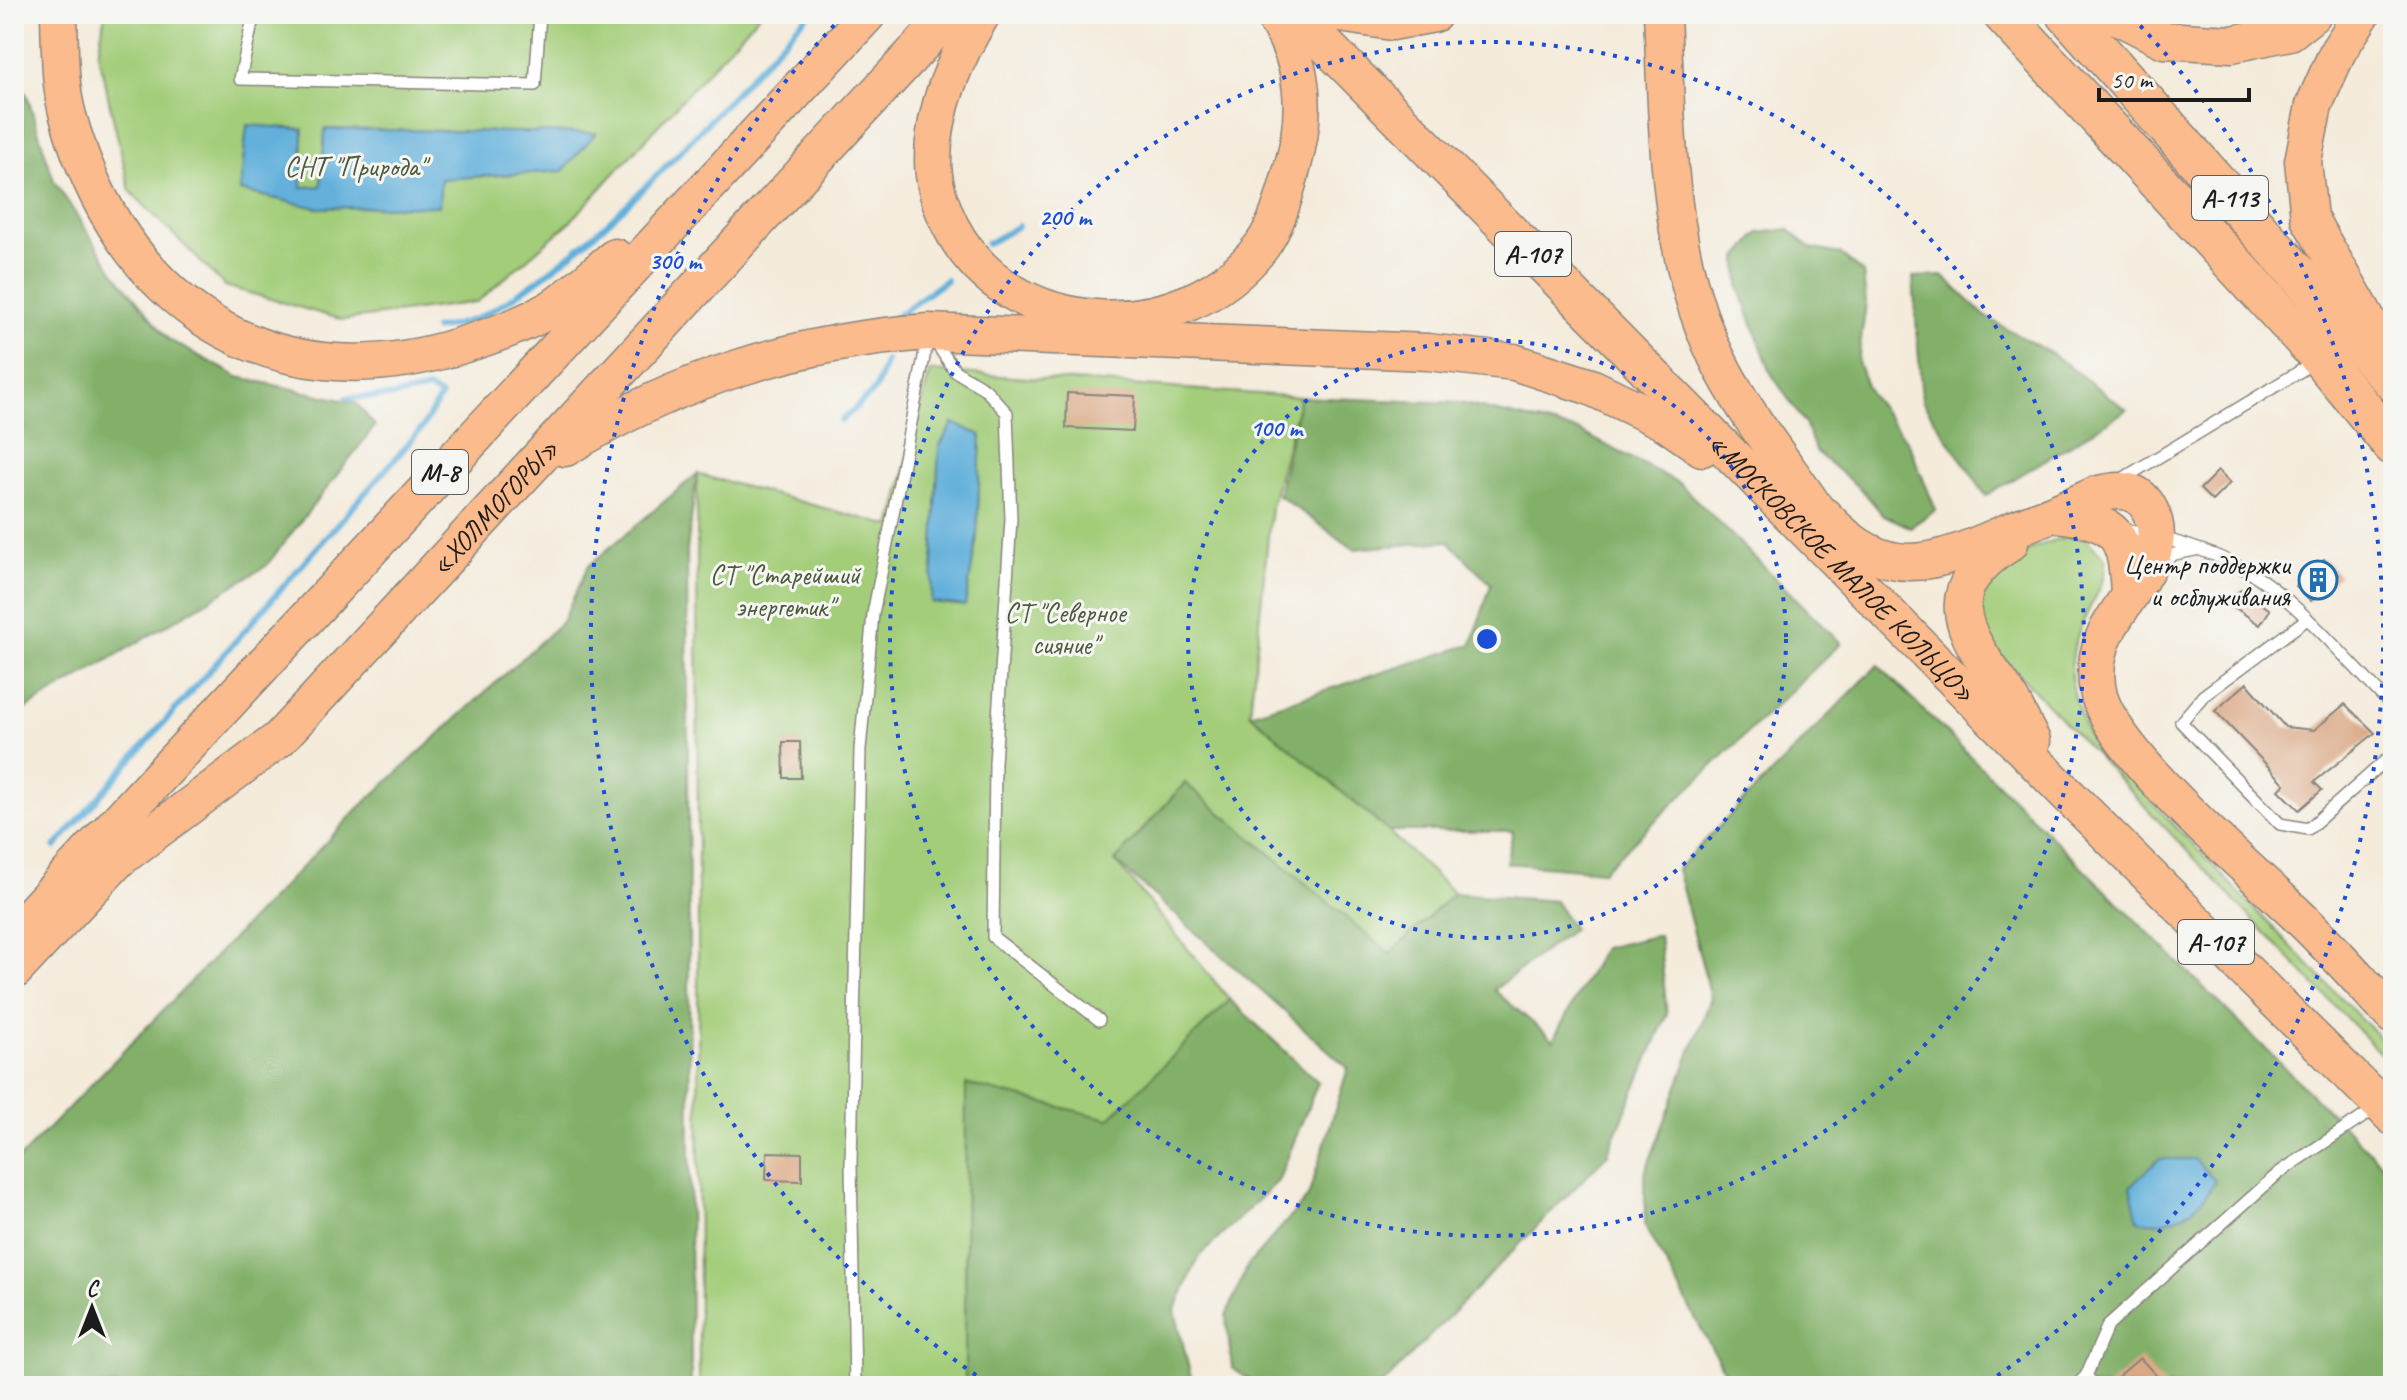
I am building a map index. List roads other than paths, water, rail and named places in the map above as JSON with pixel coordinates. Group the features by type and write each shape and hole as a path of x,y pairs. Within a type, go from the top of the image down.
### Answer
{"highway":[{"path":"59,14 67,114 85,166 109,217 172,295 215,328 264,349 318,362 378,363 430,355 493,335 549,310 715,175"},
{"name":"М-8","path":"14,933 715,175 868,14"},
{"name":"«ХОЛМОГОРЫ»","path":"14,971 119,859 279,739 950,14"},
{"path":"982,14 950,77 937,115 932,164 941,206 960,244 991,279 1033,304 1082,318 1138,319 1183,307 1234,276 1262,246 1285,197 1299,144 1304,104 1298,65 1284,32 1272,14"},
{"name":"«МОСКОВСКОЕ МАЛОЕ КОЛЬЦО»","path":"1295,14 2051,778 2387,1111"},
{"path":"1340,14 1392,22 1434,14"},
{"path":"1662,14 1671,179 1693,297 1723,370 1777,455 1815,506 1866,590"},
{"name":"А-113","path":"2003,14 2319,356 2393,445"},
{"name":"А-113","path":"2067,14 2393,381"},
{"path":"2113,14 2164,40 2232,44 2290,32 2313,14"},
{"path":"2362,14 2338,51 2314,105 2303,161 2309,218 2393,364"},
{"path":"529,470 626,411 705,377 862,337 929,332 1413,351 1514,362 1591,387 1666,423 1770,494"},
{"path":"1815,506 1852,544 1899,563 1936,561 2050,517 2101,510 2114,490 2131,492 2140,485 2152,513 2156,535 2138,582 2108,630 2097,659 2100,698 2124,741 2393,1016"},
{"path":"2101,510 2125,548 2138,582"},
{"path":"2050,517 1984,561 1970,579 1963,607 1970,643 2003,688 2051,778"}],"lane":[{"path":"254,14 240,79 535,85 540,14"},
{"path":"929,332 955,371 985,389 1007,413 1011,519 995,763 993,937 1099,1020"},
{"path":"855,1386 851,1163 860,749 873,614 929,332"},
{"path":"2140,485 2302,370"},
{"path":"2101,510 2256,576 2307,619 2393,707"},
{"path":"2138,582 2175,554 2196,550"},
{"path":"2307,619 2203,696 2181,722 2280,824 2308,829 2393,754"},
{"path":"2076,1386 2086,1376 2108,1325 2280,1172 2387,1111"},
{"path":"2086,1376 2095,1386"}],"water":[{"path":"247,125 303,129 302,187 321,186 325,129 596,133 563,171 441,179 439,206 317,208 240,191"},
{"path":"953,423 981,435 977,537 965,606 931,602 939,447"},
{"path":"2159,1159 2195,1159 2215,1181 2201,1201 2183,1214 2162,1222 2138,1221 2130,1187"}],"waterway":[{"path":"435,329 482,316 572,254 655,177 809,14"},
{"path":"987,244 1018,226"},
{"path":"893,319 946,280"},
{"path":"841,421 876,389 886,360"},
{"path":"55,847 422,428 441,396 429,389 394,396 346,398"}],"place":[{"name":"Центр поддержки и осблуживания","path":"2318,580"}],"park label":[{"name":"СНТ \"Природа\"","path":"355,166"},
{"name":"СТ \"Старейший энергетик\"","path":"785,590"},
{"name":"СТ \"Северное сияние\"","path":"1065,628"}]}
